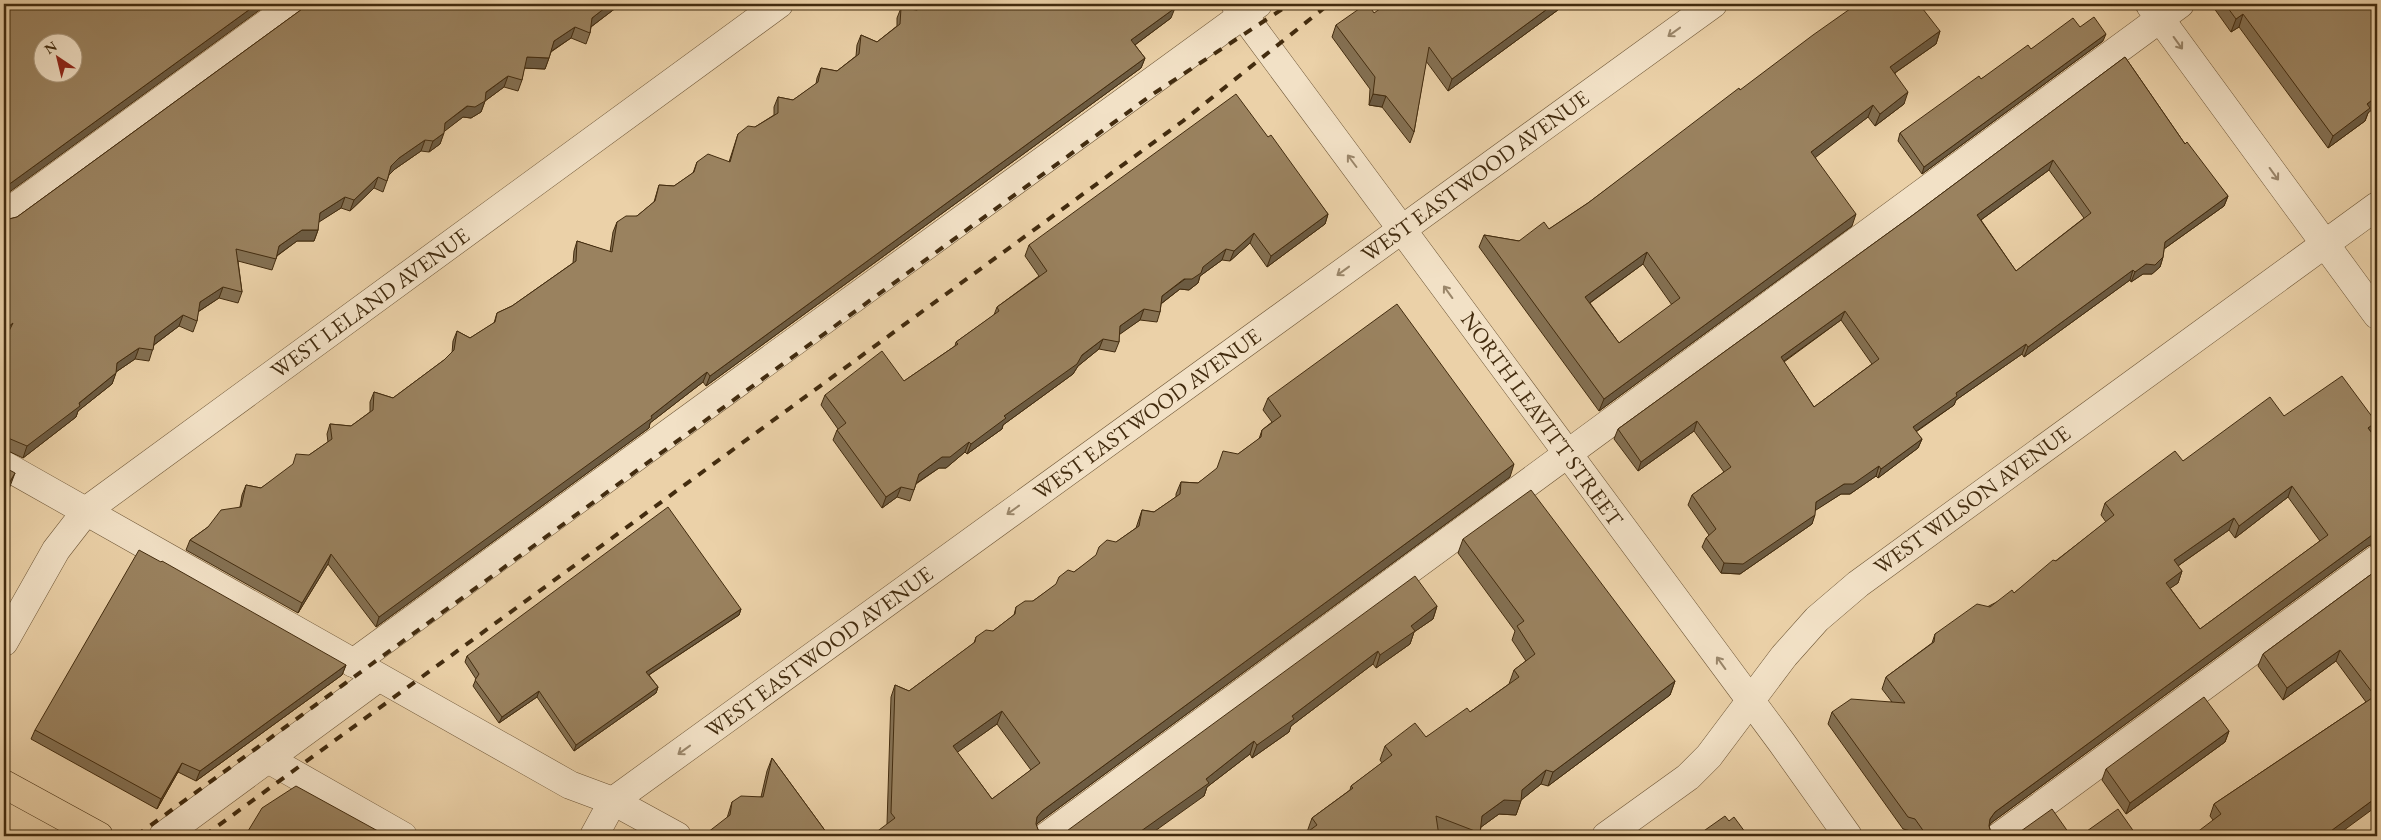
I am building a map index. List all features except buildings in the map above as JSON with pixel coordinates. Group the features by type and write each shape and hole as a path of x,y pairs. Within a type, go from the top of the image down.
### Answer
{"main road":[{"path":"4,784 99,836"}],"street":[{"path":"4,215 294,4"},
{"name":"WEST LELAND AVENUE","path":"4,642 56,550 87,510 779,4"},
{"name":"WEST EASTWOOD AVENUE","path":"594,836 614,800 1713,4"},
{"path":"353,663 1245,7"},
{"name":"NORTH LEAVITT STREET","path":"1245,7 1401,229 1848,836"},
{"path":"1047,836 1568,454 2163,9 2325,244 2377,315"},
{"name":"WEST WILSON AVENUE","path":"1606,836 1688,777 1709,756 1784,656 1817,619 1858,584 2377,206"},
{"path":"4,465 87,510 378,678 570,785 614,800 677,836"},
{"path":"2000,836 2377,559"},
{"path":"163,836 378,678"},
{"path":"268,759 403,836"}],"railway":[{"path":"136,836 1153,94 1290,4"},
{"path":"204,836 1183,121 1329,4"}]}
